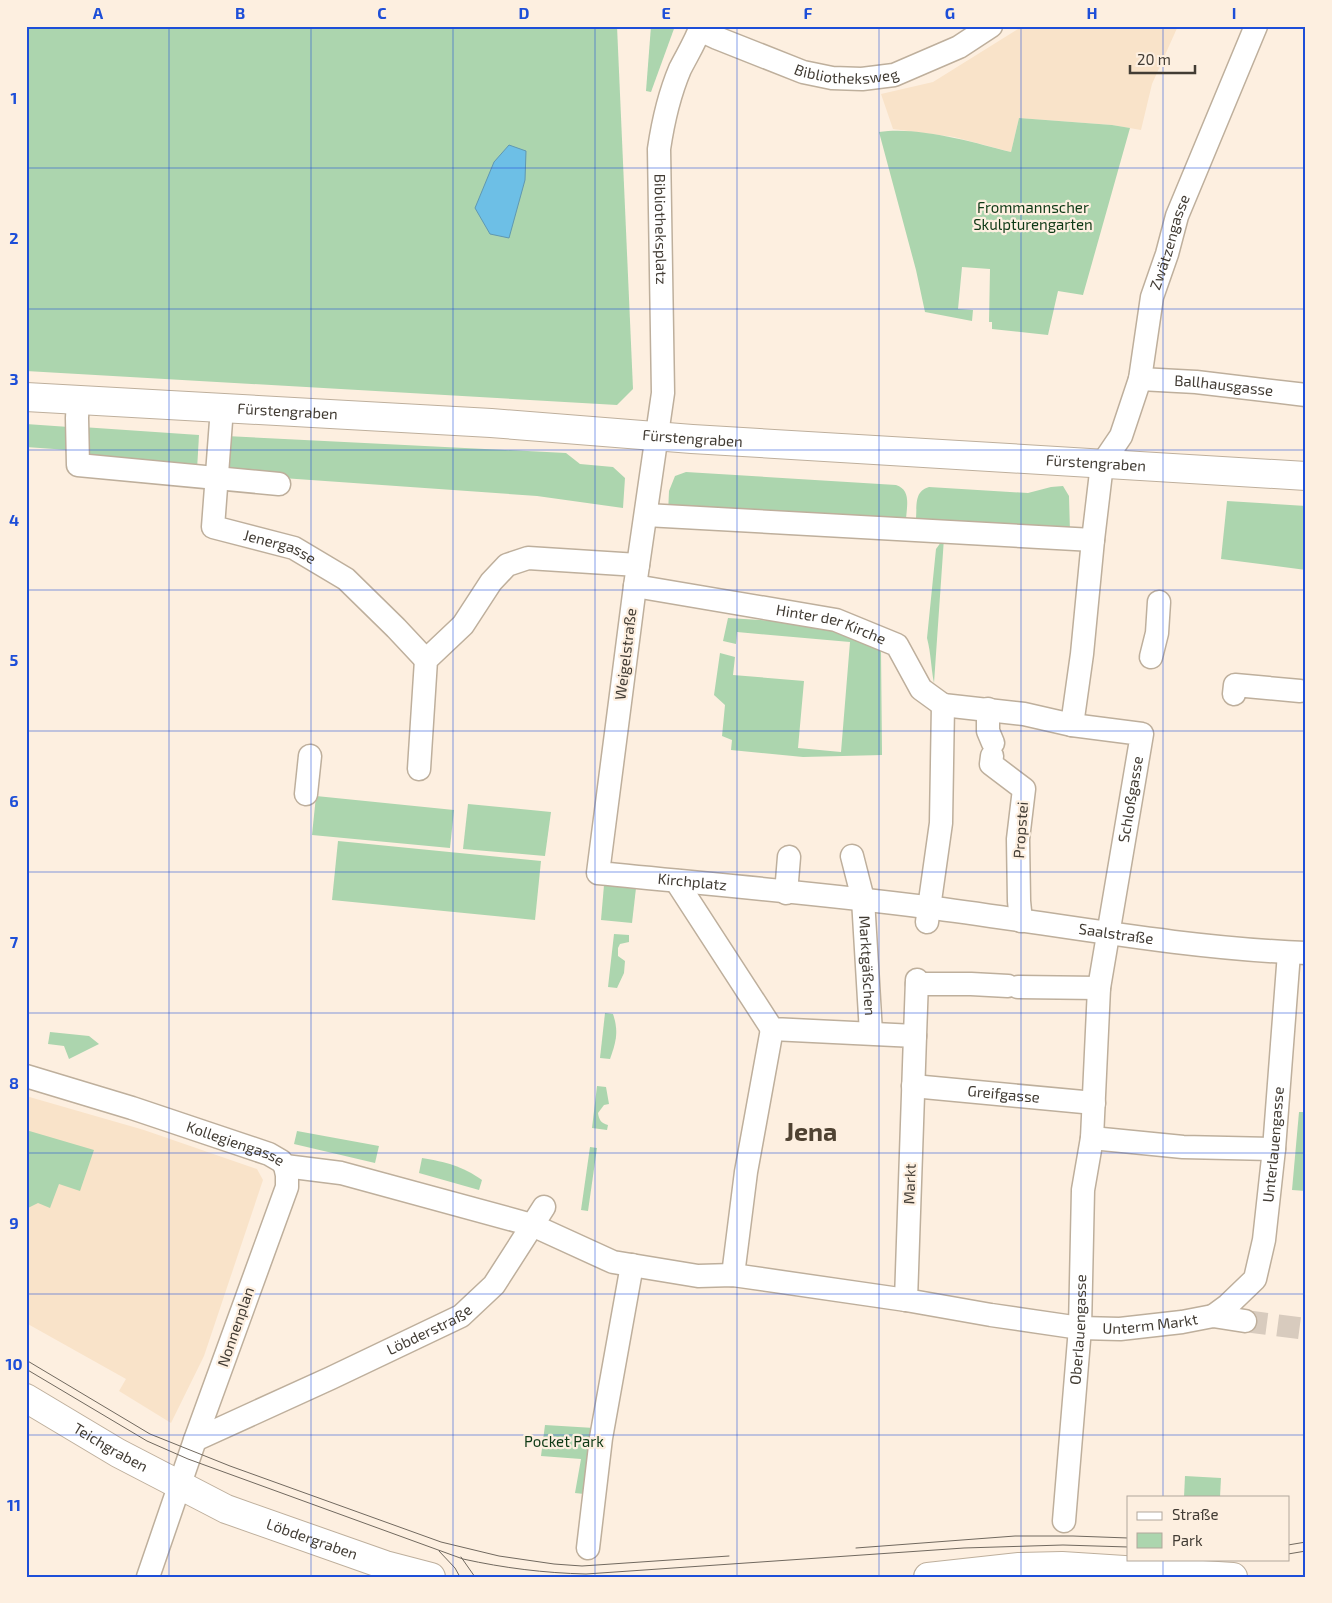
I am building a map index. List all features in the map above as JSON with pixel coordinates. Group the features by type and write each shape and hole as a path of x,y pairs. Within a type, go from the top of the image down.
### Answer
{"main road":[{"name":"Fürstengraben","path":"26,397 492,423 656,436 1306,476"},
{"name":"Teichgraben","path":"26,1398 118,1453 187,1490"},
{"name":"Löbdergraben","path":"187,1490 226,1509 318,1543 385,1565 431,1577"},
{"path":"928,1577 1019,1567 1090,1567 1124,1574 1233,1577"}],"street":[{"name":"Zwätzengasse","path":"1102,464 1121,436 1140,379 1152,297 1167,254 1177,216 1256,26"},
{"name":"Bibliotheksweg","path":"700,28 717,38 803,72 832,78 862,79 894,75 959,47 980,29"},
{"name":"Bibliotheksplatz","path":"656,436 663,393 664,372 660,280 659,149 663,122 670,97 700,28"},
{"name":"Ballhausgasse","path":"1140,379 1196,382 1306,395"},
{"path":"78,400 78,464 216,476 279,484"},
{"name":"Jenergasse","path":"222,408 212,528 294,548 346,579 426,660"},
{"name":"Weigelstraße","path":"598,873 656,436"},
{"path":"1072,725 1082,654 1092,540 1102,464"},
{"path":"646,515 1092,540"},
{"path":"418,769 426,660 463,625 491,582 507,564 528,558 636,576"},
{"name":"Hinter der Kirche","path":"636,576 836,620 897,645 921,688 943,704"},
{"path":"1151,657 1157,633 1159,602"},
{"path":"1234,694 1235,685 1300,691"},
{"path":"928,914 941,824 943,704"},
{"name":"Schloßgasse","path":"943,704 1024,714 1072,725 1142,734 1108,934"},
{"name":"Propstei","path":"988,709 988,731 992,749 991,764 1024,789 1018,839 1021,921"},
{"path":"306,794 310,756"},
{"path":"852,856 862,899"},
{"path":"786,893 788,858"},
{"name":"Kirchplatz","path":"598,873 862,899 928,914"},
{"path":"676,881 772,1030 746,1172 733,1275"},
{"name":"Marktgäßchen","path":"862,899 870,1033"},
{"name":"Saalstraße","path":"928,914 1021,921 1108,934 1232,948 1298,953"},
{"name":"Oberlauengasse","path":"1064,1521 1080,1328 1084,1190 1092,1138 1099,988 1108,934"},
{"name":"Unterlauengasse","path":"1213,1316 1228,1306 1255,1280 1264,1240 1298,953"},
{"name":"Markt","path":"906,1300 917,982 1099,988"},
{"path":"772,1030 915,1036"},
{"name":"Kollegiengasse","path":"26,1076 132,1108 257,1150 275,1157 285,1166 341,1173 538,1216"},
{"name":"Greifgasse","path":"913,1086 1094,1102"},
{"path":"1092,1138 1183,1147 1274,1149"},
{"name":"Nonnenplan","path":"148,1577 187,1490 194,1440 286,1187 287,1175 285,1166"},
{"path":"538,1216 613,1262 698,1276 733,1275 906,1300"},
{"name":"Löbderstraße","path":"194,1440 462,1316 494,1285 538,1216"},
{"path":"588,1548 582,1515 602,1438 632,1265"},
{"name":"Unterm Markt","path":"906,1300 991,1316 1080,1328 1120,1329 1182,1322 1213,1316 1242,1326"}],"shaded area":[{"path":"1023,26 1178,26 1152,84 1141,130 1112,125 1019,118 1011,152 954,137 893,129 881,94 933,82"},
{"path":"26,1096 144,1130 257,1169 263,1180 204,1356 171,1423 119,1391 126,1379 26,1323"}],"green space":[{"path":"26,26 617,26 633,389 617,405 26,371"},
{"path":"651,26 675,26 651,92 646,91"},
{"name":"Frommannscher Skulpturengarten","path":"1019,118 1130,128 1083,295 1058,291 1048,335 992,329 992,322 989,322 990,269 962,267 958,309 973,310 972,321 925,312 916,270 879,132 911,131 928,133 1011,152"},
{"path":"26,424 69,427 68,450 26,447"},
{"path":"82,427 199,435 197,470 96,464 83,451"},
{"path":"226,436 566,453 580,464 613,467 625,478 623,508 537,496 225,474"},
{"path":"686,472 896,485 901,487 906,494 906,519 668,514 669,491 675,476"},
{"path":"1063,486 1069,496 1070,532 916,519 919,495 924,489 929,487 1028,493"},
{"path":"1227,501 1306,506 1306,570 1221,559"},
{"path":"944,538 934,683 927,638 936,549"},
{"path":"728,618 822,624 881,650 882,755 803,757 731,750 732,740 722,736 725,705 714,695 720,653 735,657 733,675 804,681 798,748 841,752 850,642 737,632 736,644 723,641"},
{"path":"316,796 454,810 450,848 312,835"},
{"path":"468,804 551,812 545,856 463,849"},
{"path":"338,841 541,861 535,920 332,900"},
{"path":"604,885 636,888 632,923 601,920"},
{"path":"614,934 629,935 629,942 620,944 618,948 618,956 625,961 624,973 617,988 608,987"},
{"path":"605,1013 613,1014 616,1026 615,1042 610,1059 600,1058"},
{"path":"50,1032 89,1036 99,1044 69,1059 64,1046 48,1044"},
{"path":"597,1086 606,1087 609,1104 604,1105 598,1113 601,1121 608,1125 607,1130 592,1128"},
{"path":"1299,1112 1306,1112 1306,1191 1292,1190"},
{"path":"26,1130 94,1150 80,1191 59,1184 50,1208 38,1203 28,1208 26,1199"},
{"path":"297,1131 379,1146 375,1163 294,1144"},
{"path":"590,1147 597,1148 588,1211 581,1210"},
{"path":"422,1158 454,1165 468,1171 482,1180 479,1190 419,1173"},
{"name":"Pocket Park","path":"545,1425 594,1428 584,1494 575,1493 581,1459 541,1456"},
{"path":"1185,1476 1221,1478 1220,1496 1184,1496"}],"water":[{"path":"509,145 526,151 525,180 509,238 490,234 475,208 494,162"}],"tunnel":[{"path":"1245,1321 1306,1329"}],"tram line":[{"path":"26,1360 150,1434 230,1466 441,1542 499,1556 582,1566 729,1556"},
{"path":"26,1369 147,1441 188,1459 463,1559 524,1570 586,1574 964,1548 1063,1545 1127,1547"},
{"path":"856,1548 1015,1536 1127,1538"},
{"path":"1290,1545 1306,1542"},
{"path":"439,1551 455,1568 460,1577"},
{"path":"1290,1554 1306,1551"},
{"path":"461,1557 475,1577"}],"district":[{"name":"Jena","path":"811,1132"}]}
